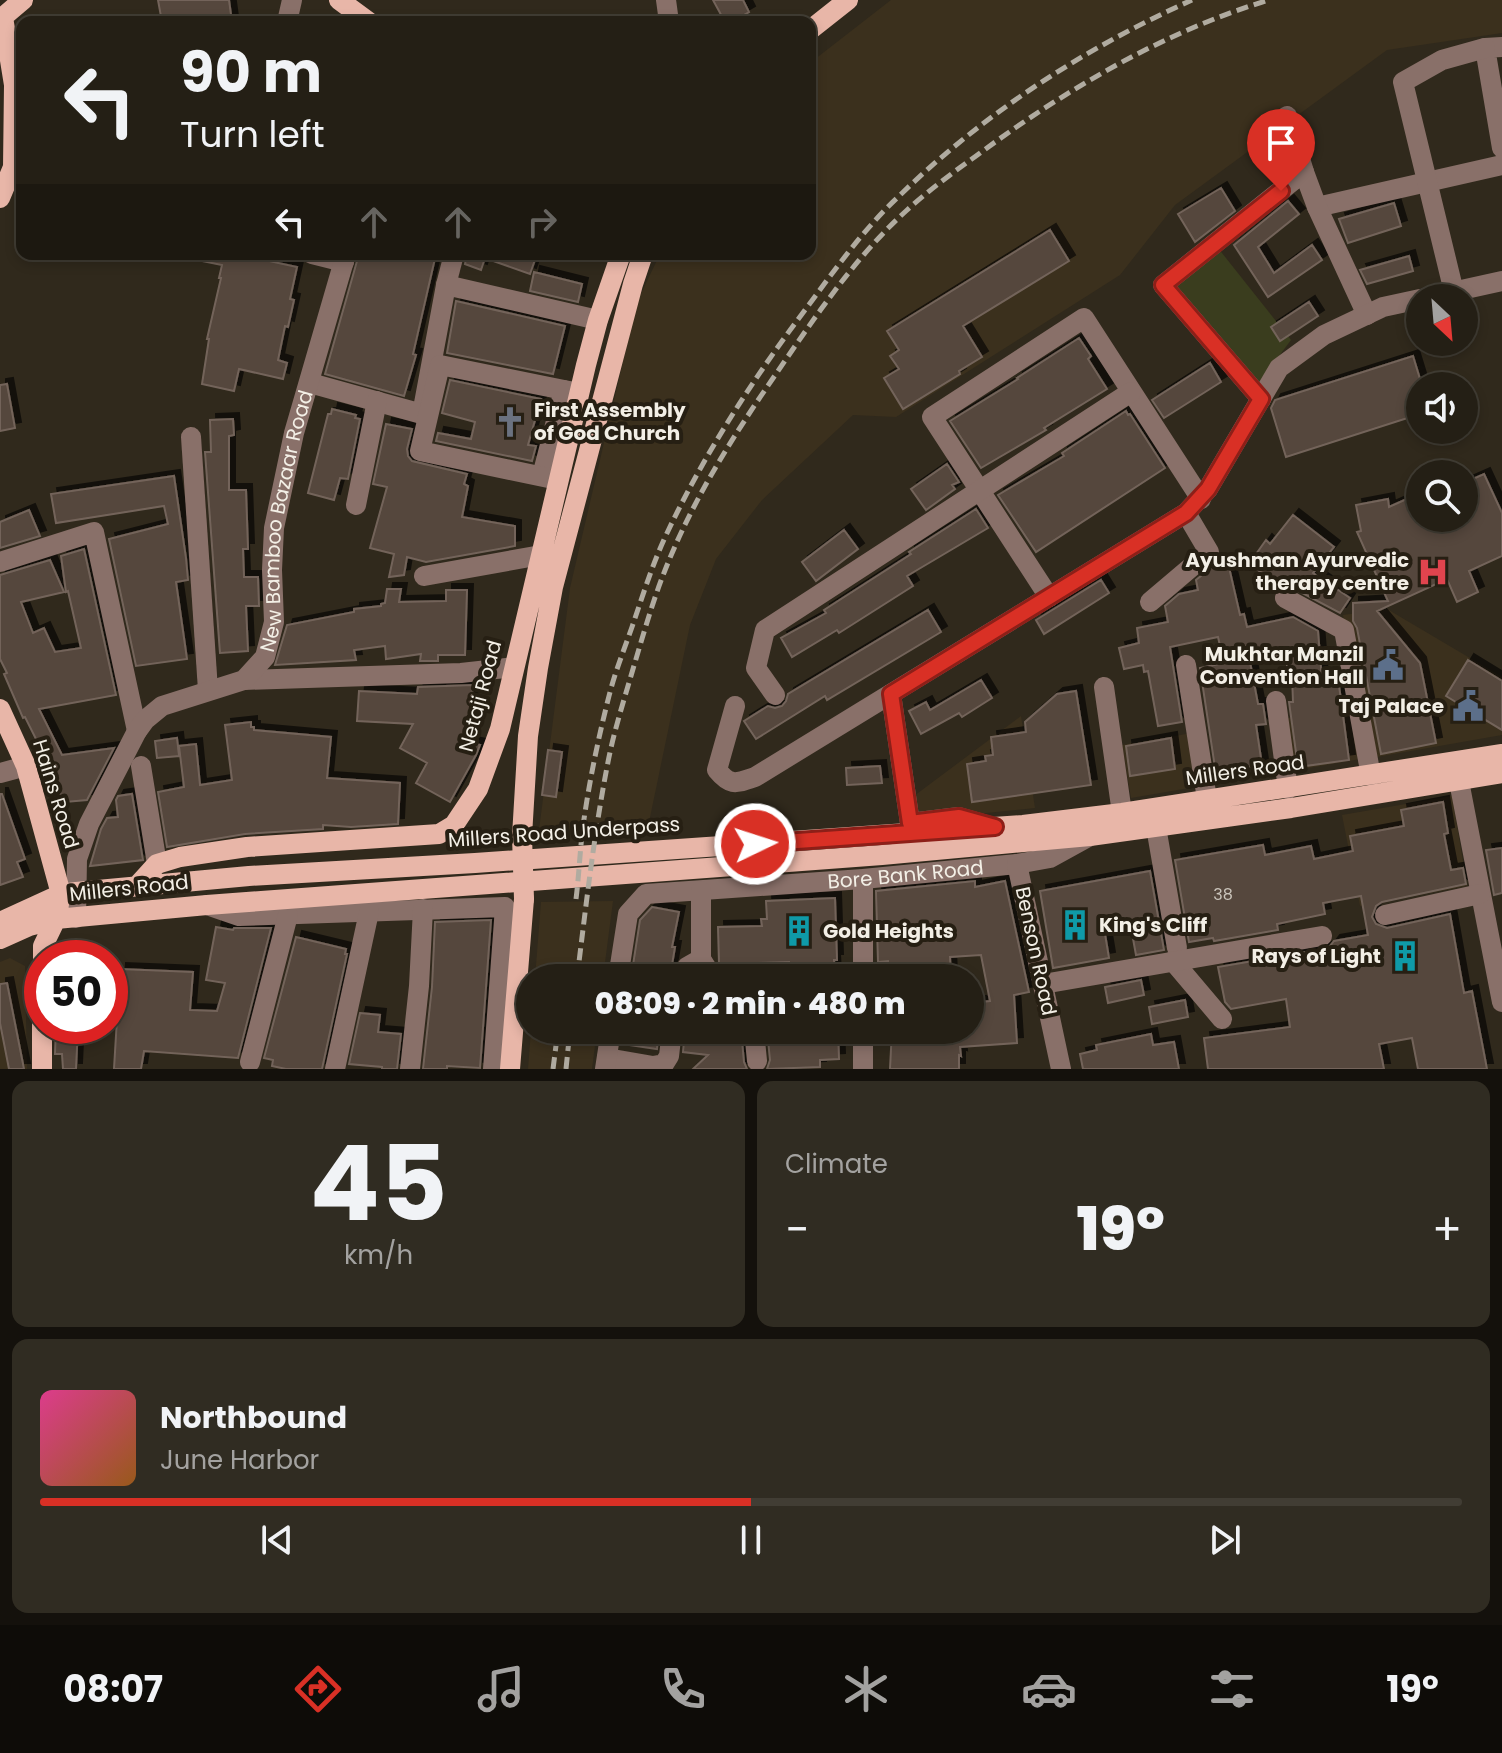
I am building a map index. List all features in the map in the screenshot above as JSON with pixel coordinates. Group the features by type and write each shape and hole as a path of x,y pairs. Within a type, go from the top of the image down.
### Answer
{"main road":[{"path":"0,198 13,167 2,12 23,0"},
{"path":"339,0 361,16"},
{"path":"816,25 848,0"},
{"name":"Netaji Road","path":"157,864 180,857 247,847 439,834 454,825 478,789 500,729 541,555 550,478 572,391 619,260"},
{"path":"510,1069 524,899 522,836 528,736 538,668 553,587 641,260"},
{"name":"Hains Road","path":"0,709 26,766 75,892"},
{"name":"Millers Road","path":"0,939 29,926 66,919 207,905 882,855 1090,836 1291,808 1457,772 1502,754"},
{"name":"Millers Road","path":"995,827 1122,813 1371,776 1502,773"},
{"name":"Millers Road Underpass","path":"0,922 75,892 137,886 995,827"},
{"path":"137,886 157,864"},
{"path":"48,940 66,919 75,892"},
{"path":"42,1044 42,1069"}],"street":[{"path":"1452,284 1403,82 1442,60 1494,48 1502,148"},
{"path":"1287,116 1317,207 1367,315"},
{"path":"1317,207 1502,165"},
{"path":"1261,399 1163,285 1304,172"},
{"name":"New Bamboo Bazaar Road","path":"244,680 265,657 274,622 274,528 294,433 344,260"},
{"path":"310,383 422,414 452,260"},
{"path":"1478,286 1502,281"},
{"path":"446,285 598,320"},
{"path":"735,706 717,770 726,780 735,783 755,777 1193,506 1208,489 1279,368 1324,335 1383,307 1406,302"},
{"path":"1049,597 932,417 1084,318 1131,392 1193,506 1209,552 1150,602"},
{"path":"550,478 420,451 440,365 572,391"},
{"path":"775,695 756,668 765,630 1131,392"},
{"path":"356,505 377,401"},
{"path":"191,437 208,690"},
{"path":"0,562 94,532 137,731"},
{"path":"424,576 541,555"},
{"path":"1285,598 1344,630 1371,776"},
{"path":"1186,665 1207,799"},
{"path":"75,892 77,859 89,824 137,731 162,706 244,680 446,674 514,667"},
{"path":"1104,687 1122,813"},
{"path":"891,694 910,823 959,817 995,827"},
{"path":"1276,701 1288,789"},
{"path":"0,773 26,766"},
{"path":"141,766 157,864"},
{"path":"1457,772 1501,994"},
{"path":"1156,827 1175,955 1222,1019"},
{"name":"Benson Road","path":"1061,1069 1017,864 1050,858 1090,836"},
{"name":"Bore Bank Road","path":"620,964 628,914 646,894 863,879 1017,864"},
{"path":"863,879 863,964"},
{"path":"701,891 701,959 704,964"},
{"path":"1385,915 1480,894"},
{"path":"207,905 239,916 505,907 493,1069"},
{"path":"410,1069 423,909"},
{"path":"335,1069 369,912"},
{"path":"250,1062 288,915"},
{"path":"1043,984 1175,955 1322,936"},
{"path":"692,964 701,959"},
{"path":"606,1063 664,1064 670,1044"},
{"path":"755,1044 757,1061"},
{"path":"863,1044 863,1069"}],"shaded area":[{"path":"891,0 1502,0 1502,33 1387,50 1175,205 1120,275 896,417 853,415 762,500 716,559 690,625 648,827 539,830 570,588 637,302 657,260 816,260 816,58"},
{"name":"Mukhtar Manzil Convention Hall","path":"1387,609 1502,677 1502,735 1371,758 1343,615"},
{"path":"1351,707 1360,759 1292,771 1283,719"},
{"path":"1021,716 1035,808 917,820 914,796"},
{"path":"1192,733 1201,786 1131,798 1122,745"},
{"path":"1452,796 1467,886 1360,906 1342,815"},
{"path":"613,901 605,964 536,964 541,902"},
{"path":"10,958 24,965 27,1069 0,1069 0,962"},
{"path":"530,1044 595,1044 592,1069 528,1069"}],"green space":[{"path":"1218,248 1291,340 1258,384 1177,287"}],"building":[{"path":"158,0 229,0 231,16 161,16"},
{"path":"713,0 743,0 749,12 742,16 722,16"},
{"path":"1221,188 1235,211 1195,242 1178,214"},
{"path":"1288,201 1299,214 1258,247 1274,273 1312,245 1322,260 1268,297 1234,245"},
{"path":"1394,203 1401,226 1348,243 1339,219"},
{"path":"1050,230 1069,261 963,326 982,357 903,409 884,378 899,369 890,356 899,350 887,331"},
{"path":"1409,256 1413,271 1367,284 1360,270"},
{"path":"197,260 265,260 297,267 290,299 294,300 278,360 287,363 283,379 239,369 234,391 202,384 207,339 222,265"},
{"path":"357,260 435,260 413,354 416,355 404,396 325,374"},
{"path":"466,260 484,260 481,270 465,264"},
{"path":"491,260 535,260 530,274"},
{"path":"534,272 582,284 578,302 530,291"},
{"path":"456,301 565,326 553,374 447,353"},
{"path":"1309,302 1318,316 1280,341 1271,327"},
{"path":"1079,338 1107,389 981,468 950,421"},
{"path":"1413,356 1418,372 1406,372 1406,418 1286,457 1271,408 1275,400"},
{"path":"1210,363 1221,382 1164,418 1152,400"},
{"path":"450,380 541,399 528,445 536,446 532,461 436,441 438,433 471,439 475,422 442,413"},
{"path":"7,384 15,428 0,431 0,385"},
{"path":"332,409 356,415 355,418 360,419 348,479 340,478 334,500 308,493 328,414"},
{"path":"1126,411 1165,468 1036,552 998,495 1064,456 1062,453"},
{"path":"233,419 234,435 229,436 229,490 246,490 248,549 243,549 244,577 258,577 259,606 246,606 248,651 220,653 205,452 211,452 210,420"},
{"path":"386,424 412,429 407,449 412,461 467,474 462,517 515,526 515,546 426,562 407,557 404,575 389,577 394,554 370,548 387,487 373,484"},
{"path":"947,464 959,482 952,485 955,489 926,510 911,489"},
{"path":"1484,474 1502,513 1502,556 1469,571 1478,592 1457,602 1447,579 1377,611 1420,663 1436,743 1381,754 1357,628 1353,621 1353,603 1388,601 1357,532 1361,531 1356,505 1388,499 1389,507 1406,499 1406,532 1478,532 1478,477"},
{"path":"174,476 188,580 176,582 187,659 136,666 109,539 168,524 164,506 56,523 51,494"},
{"path":"976,509 988,528 907,576 913,586 839,633 837,630 792,657 781,638 826,613 824,610"},
{"path":"29,510 40,536 0,548 0,522"},
{"path":"1293,515 1334,547 1313,573 1350,598 1340,613 1291,587 1281,586 1249,564 1266,540 1270,544"},
{"path":"844,530 858,549 816,581 802,562"},
{"path":"84,549 116,695 39,709 62,755 114,748 87,800 65,802 40,758 45,757 23,718 4,674 7,673 0,659 0,575 50,560 64,592 21,602 33,633 44,628 55,652 81,648 66,592 61,556"},
{"path":"1228,563 1240,615 1244,614 1247,627 1293,617 1318,631 1322,680 1338,678 1349,760 1298,767 1289,702 1293,702 1292,675 1288,676 1286,655 1250,662 1258,704 1263,704 1266,724 1256,725 1262,765 1233,770 1234,779 1217,781 1200,668 1224,663 1218,637 1170,647 1182,722 1158,726 1148,671 1144,672 1143,665 1124,669 1119,648 1139,643 1137,628 1168,622 1165,606 1179,594 1198,590 1196,580 1212,567"},
{"path":"1101,580 1109,593 1044,634 1036,620"},
{"path":"387,589 401,589 399,602 446,601 446,590 467,590 465,655 438,655 438,661 420,661 421,654 386,659 385,646 354,650 356,660 275,665 287,625 354,612 354,609 381,606 385,603"},
{"path":"928,610 941,632 827,700 825,696 756,739 744,721 768,706 782,706 788,694"},
{"path":"1468,660 1502,681 1502,730 1446,696"},
{"path":"981,680 992,698 962,717 959,713 921,734 909,711 926,702 930,710"},
{"path":"473,685 467,742 480,745 450,802 416,783 427,763 400,748 413,724 357,721 359,691 417,694 418,687"},
{"path":"1076,691 1091,785 972,802 967,764 986,761 985,756 993,755 991,737 1026,732 1025,722 1057,694"},
{"path":"251,722 254,730 331,737 327,778 400,783 398,824 323,825 323,829 245,834 167,847 158,792 184,787 179,746 196,744 200,785 232,780 225,725"},
{"path":"177,738 179,756 157,758 155,741"},
{"path":"1171,738 1175,769 1130,776 1126,746"},
{"path":"548,750 562,752 556,797 542,795"},
{"path":"880,766 882,783 847,785 846,768"},
{"path":"0,794 25,859 17,862 23,877 0,885"},
{"path":"132,794 143,860 90,866 107,818 118,817 118,796"},
{"path":"1443,802 1448,833 1444,834 1451,870 1463,868 1466,884 1382,902 1376,906 1372,917 1376,924 1387,928 1450,914 1464,993 1472,991 1487,1069 1418,1069 1412,1038 1379,1044 1384,1069 1208,1069 1204,1038 1290,1027 1286,999 1231,1009 1225,1002 1218,967 1324,949 1334,941 1368,935 1361,896 1323,903 1325,914 1277,924 1278,930 1189,942 1175,860 1263,845 1265,855 1311,846 1314,859 1353,851 1350,836 1404,826 1401,810"},
{"path":"1502,848 1502,893 1494,895 1486,850"},
{"path":"1150,871 1164,950 1136,955 1130,922 1104,928 1109,958 1053,968 1040,891"},
{"path":"975,881 975,887 1005,881 1029,992 1014,995 1017,1043 960,1047 959,1069 890,1069 891,1044 984,1044 984,1002 990,1001 981,955 950,957 950,964 878,962 876,891"},
{"name":"Gold Heights","path":"835,898 837,960 834,960 834,964 720,964 718,927 762,926 761,919 767,919 766,901"},
{"path":"652,907 679,912 672,964 633,964 640,920"},
{"path":"491,920 480,1068 447,1066 447,1069 423,1069 435,922"},
{"path":"216,927 233,930 271,928 238,1058 144,1051 141,1069 114,1069 116,1044 128,1044 128,969 193,972 190,1010 217,1011 225,983 206,980"},
{"path":"296,937 346,949 347,954 322,1069 286,1069 272,1066 273,1060 264,1058"},
{"path":"1141,980 1144,995 1108,1003 1105,987"},
{"path":"7,983 24,1069 9,1069 0,1023 0,984"},
{"path":"1185,1000 1188,1017 1152,1024 1149,1007"},
{"path":"360,1013 380,1015 378,1032 401,1034 397,1069 349,1064"},
{"path":"1151,1034 1153,1045 1174,1042 1179,1069 1083,1069 1080,1054 1097,1050 1096,1045"},
{"path":"55,1044 77,1044 76,1069 63,1069 62,1054 55,1054"},
{"path":"622,1044 658,1044 657,1049"},
{"path":"684,1044 742,1044 747,1069 693,1069 708,1055 683,1052"},
{"path":"768,1044 838,1044 839,1059 820,1060 820,1067 767,1069 770,1060"}],"railway":[{"path":"576,899 583,826 601,728 614,678 648,579 698,473 767,363 860,238 930,167 999,111 1073,62 1192,0"},
{"path":"579,964 608,762 658,589 672,552 709,479 815,318 867,251 906,211 1044,108 1153,46 1269,0"},
{"path":"553,1069 556,1044"},
{"path":"566,1069 569,1044"}],"place":[{"name":"First Assembly of God Church","path":"510,422"},
{"name":"Ayushman Ayurvedic therapy centre","path":"1433,572"},
{"name":"Mukhtar Manzil Convention Hall","path":"1388,665"},
{"name":"Taj Palace","path":"1468,706"},
{"name":"King's Cliff","path":"1075,925"},
{"name":"Gold Heights","path":"799,931"},
{"name":"Rays of Light","path":"1405,956"}],"route":[{"path":"755,844 995,827 959,817 910,823 891,694 1186,513 1201,499 1261,399 1163,285 1281,191"}]}
